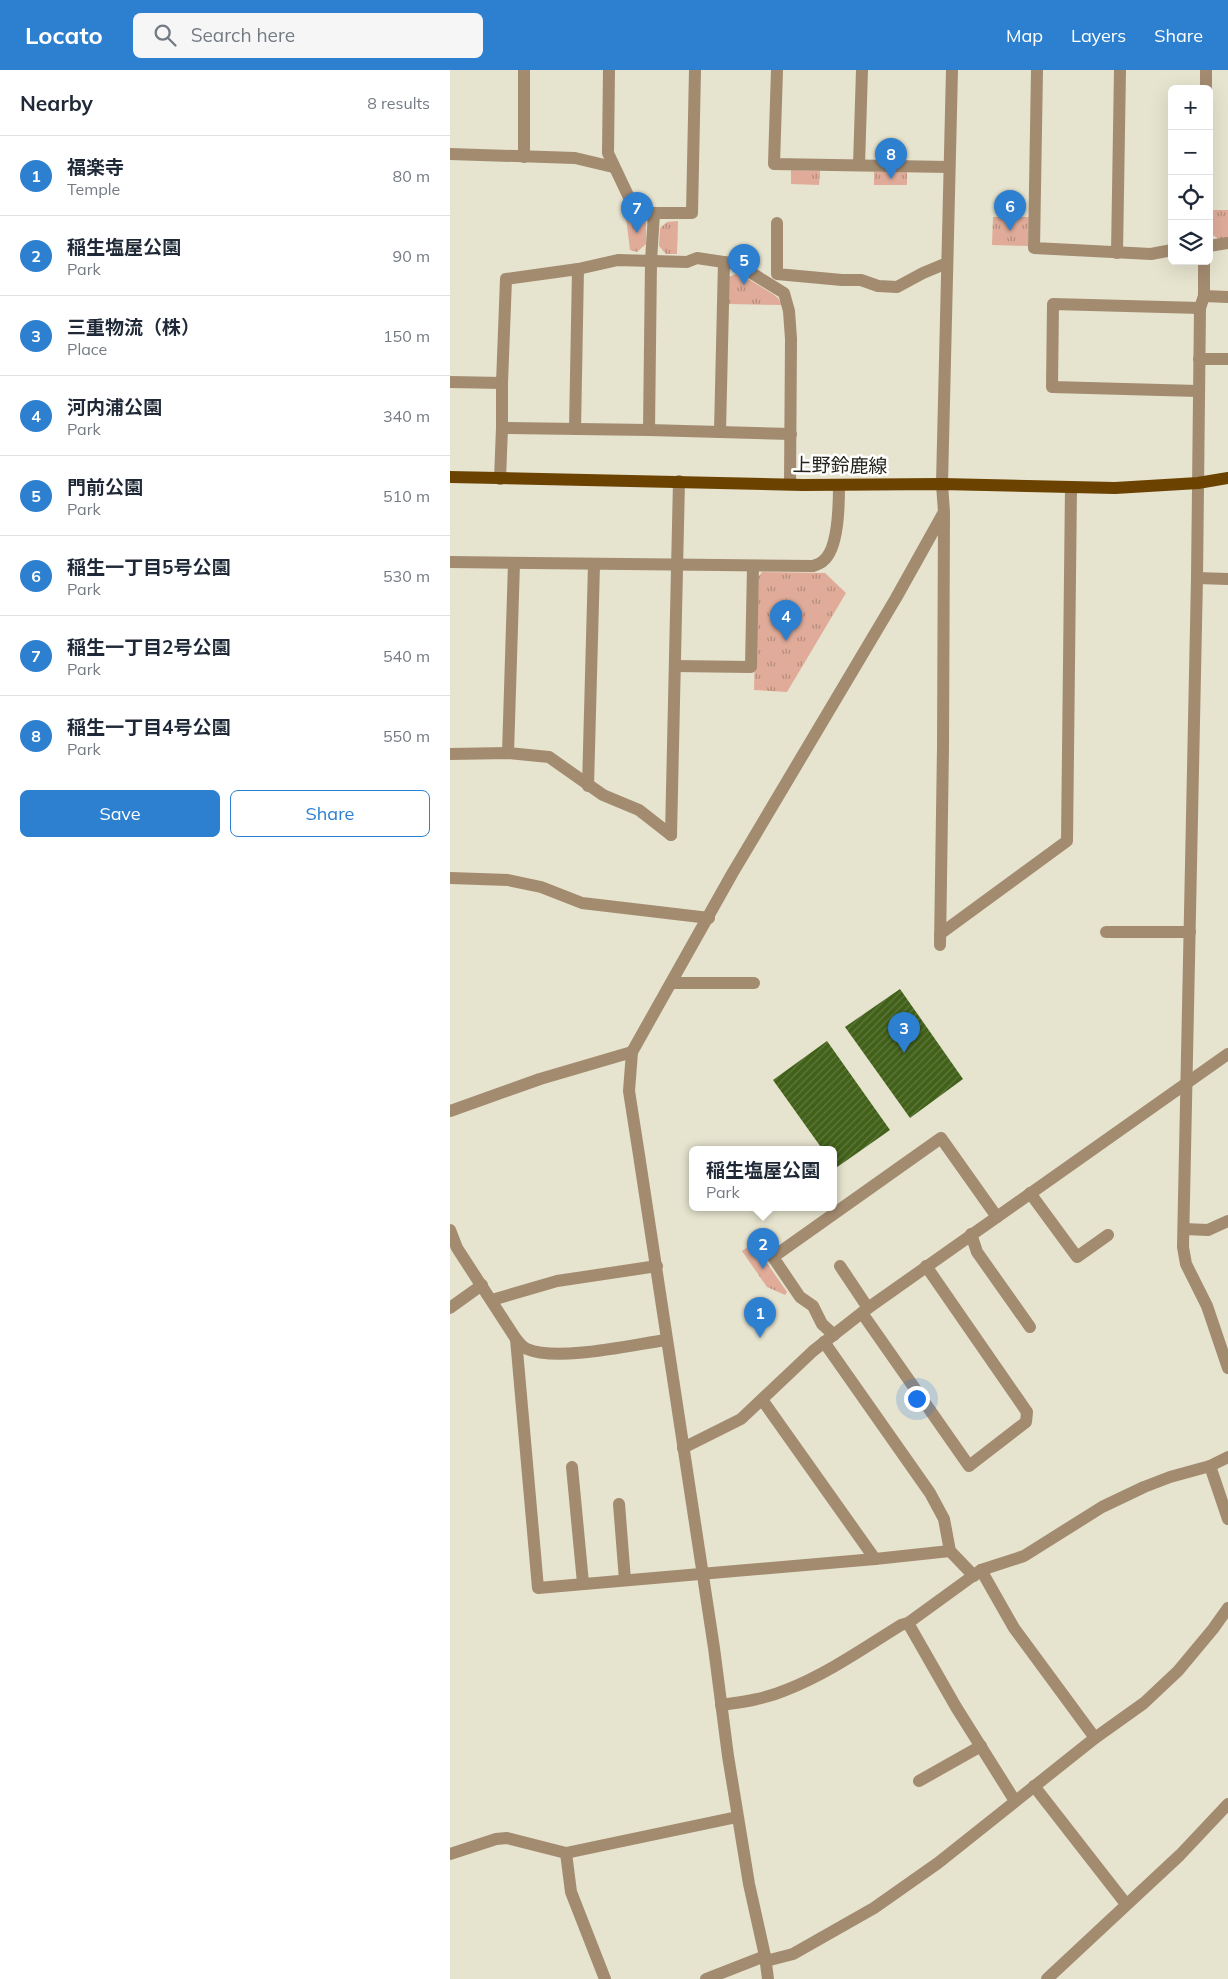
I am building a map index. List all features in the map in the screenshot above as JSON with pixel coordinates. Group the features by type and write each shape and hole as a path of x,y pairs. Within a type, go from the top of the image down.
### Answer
{"main road":[{"name":"上野鈴鹿線","path":"450,477 839,485 942,484 1071,487 1124,487 1198,483 1228,478"}],"street":[{"path":"524,70 524,157"},
{"path":"609,70 608,154 634,208 654,213 692,213 695,70"},
{"path":"777,70 774,164 950,167"},
{"path":"859,165 862,70"},
{"path":"952,70 942,484 944,512 943,748 940,939 1067,841 1071,487"},
{"path":"1037,70 1034,248 1151,254 1168,251"},
{"path":"1117,253 1120,70"},
{"path":"1206,70 1206,85"},
{"path":"450,154 575,158 613,167"},
{"path":"649,430 651,261 654,213"},
{"path":"778,223 777,274 862,280 878,286 897,287 923,272 947,263"},
{"path":"1213,245 1228,243"},
{"path":"500,478 506,279 578,269 618,260 687,262 697,258 737,264 784,293 789,311 791,339 790,483"},
{"path":"720,431 724,262"},
{"path":"1204,265 1198,391 1197,578 1183,1247 1186,1264 1207,1306 1228,1368"},
{"path":"575,429 578,269"},
{"path":"1198,391 1052,387 1053,304 1202,302 1228,297"},
{"path":"1199,359 1228,359"},
{"path":"450,382 502,383"},
{"path":"502,428 720,431 791,434"},
{"path":"450,754 508,753 549,757 603,795 639,810 671,835 679,481"},
{"path":"450,562 813,566 824,561 828,555 838,526 839,485"},
{"path":"768,1979 766,1959 749,1884 737,1817 666,1340 657,1266 630,1091 632,1052 732,874 896,598 944,512"},
{"path":"508,753 514,563"},
{"path":"588,786 594,565"},
{"path":"675,666 750,666 753,566"},
{"path":"1197,578 1228,579"},
{"path":"450,878 508,880 541,887 582,903 709,918"},
{"path":"1106,932 1190,932"},
{"path":"671,983 754,983"},
{"path":"450,1111 540,1079 632,1052"},
{"path":"683,1448 731,1426 763,1401 829,1338 865,1311 971,1234 1228,1054"},
{"path":"773,1257 941,1138 997,1217"},
{"path":"1030,1193 1077,1257 1108,1235"},
{"path":"1184,1229 1208,1230 1228,1221"},
{"path":"450,1230 457,1248 524,1348 540,1354 564,1355 666,1340"},
{"path":"971,1234 977,1252 1030,1327"},
{"path":"762,1241 800,1297 813,1306 829,1338 930,1493 944,1519 950,1551 978,1573 1014,1628 1095,1738"},
{"path":"492,1300 557,1281 657,1266"},
{"path":"840,1266 865,1311 969,1466 1026,1422 1027,1412 926,1266"},
{"path":"450,1308 482,1285"},
{"path":"516,1338 538,1588 950,1551"},
{"path":"763,1401 875,1559"},
{"path":"721,1705 753,1700 786,1691 818,1675 901,1625 908,1624 978,1573 1024,1556 1102,1507 1170,1477 1210,1466 1228,1457"},
{"path":"1210,1466 1228,1519"},
{"path":"572,1467 583,1583"},
{"path":"619,1504 626,1580"},
{"path":"706,1979 766,1959 793,1954 874,1908 938,1863 1095,1738 1144,1703 1178,1671 1228,1608"},
{"path":"908,1624 956,1707 1015,1801"},
{"path":"919,1781 981,1746"},
{"path":"1034,1786 1126,1904"},
{"path":"1047,1979 1180,1855 1228,1804"},
{"path":"450,1854 496,1839 507,1838 566,1853 737,1817"},
{"path":"566,1853 571,1892 605,1979"}],"green space":[{"path":"791,170 820,171 819,185 791,184"},
{"path":"874,172 907,172 907,185 874,185"},
{"path":"625,209 646,223 646,244 637,252 630,250"},
{"path":"1213,210 1228,210 1228,238 1221,240 1213,235"},
{"path":"993,217 1029,217 1028,246 992,245"},
{"path":"678,221 677,254 666,254 659,246 660,228 667,222"},
{"path":"738,273 773,294 782,305 728,304 729,277"},
{"path":"762,572 825,573 846,593 787,692 754,690 757,579"},
{"path":"753,1243 787,1292 785,1295 767,1287 742,1251"}],"building":[{"path":"900,989 963,1079 910,1118 845,1027"},
{"path":"827,1041 890,1130 837,1167 837,1146 820,1146 773,1080"}],"place":[{"name":"稲生一丁目4号公園","path":"891,179"},
{"name":"稲生一丁目5号公園","path":"1010,231"},
{"name":"稲生一丁目2号公園","path":"637,233"},
{"name":"門前公園","path":"744,285"},
{"name":"河内浦公園","path":"786,641"},
{"name":"三重物流（株）","path":"904,1053"},
{"name":"稲生塩屋公園","path":"763,1269"},
{"name":"福楽寺","path":"760,1338"}]}
